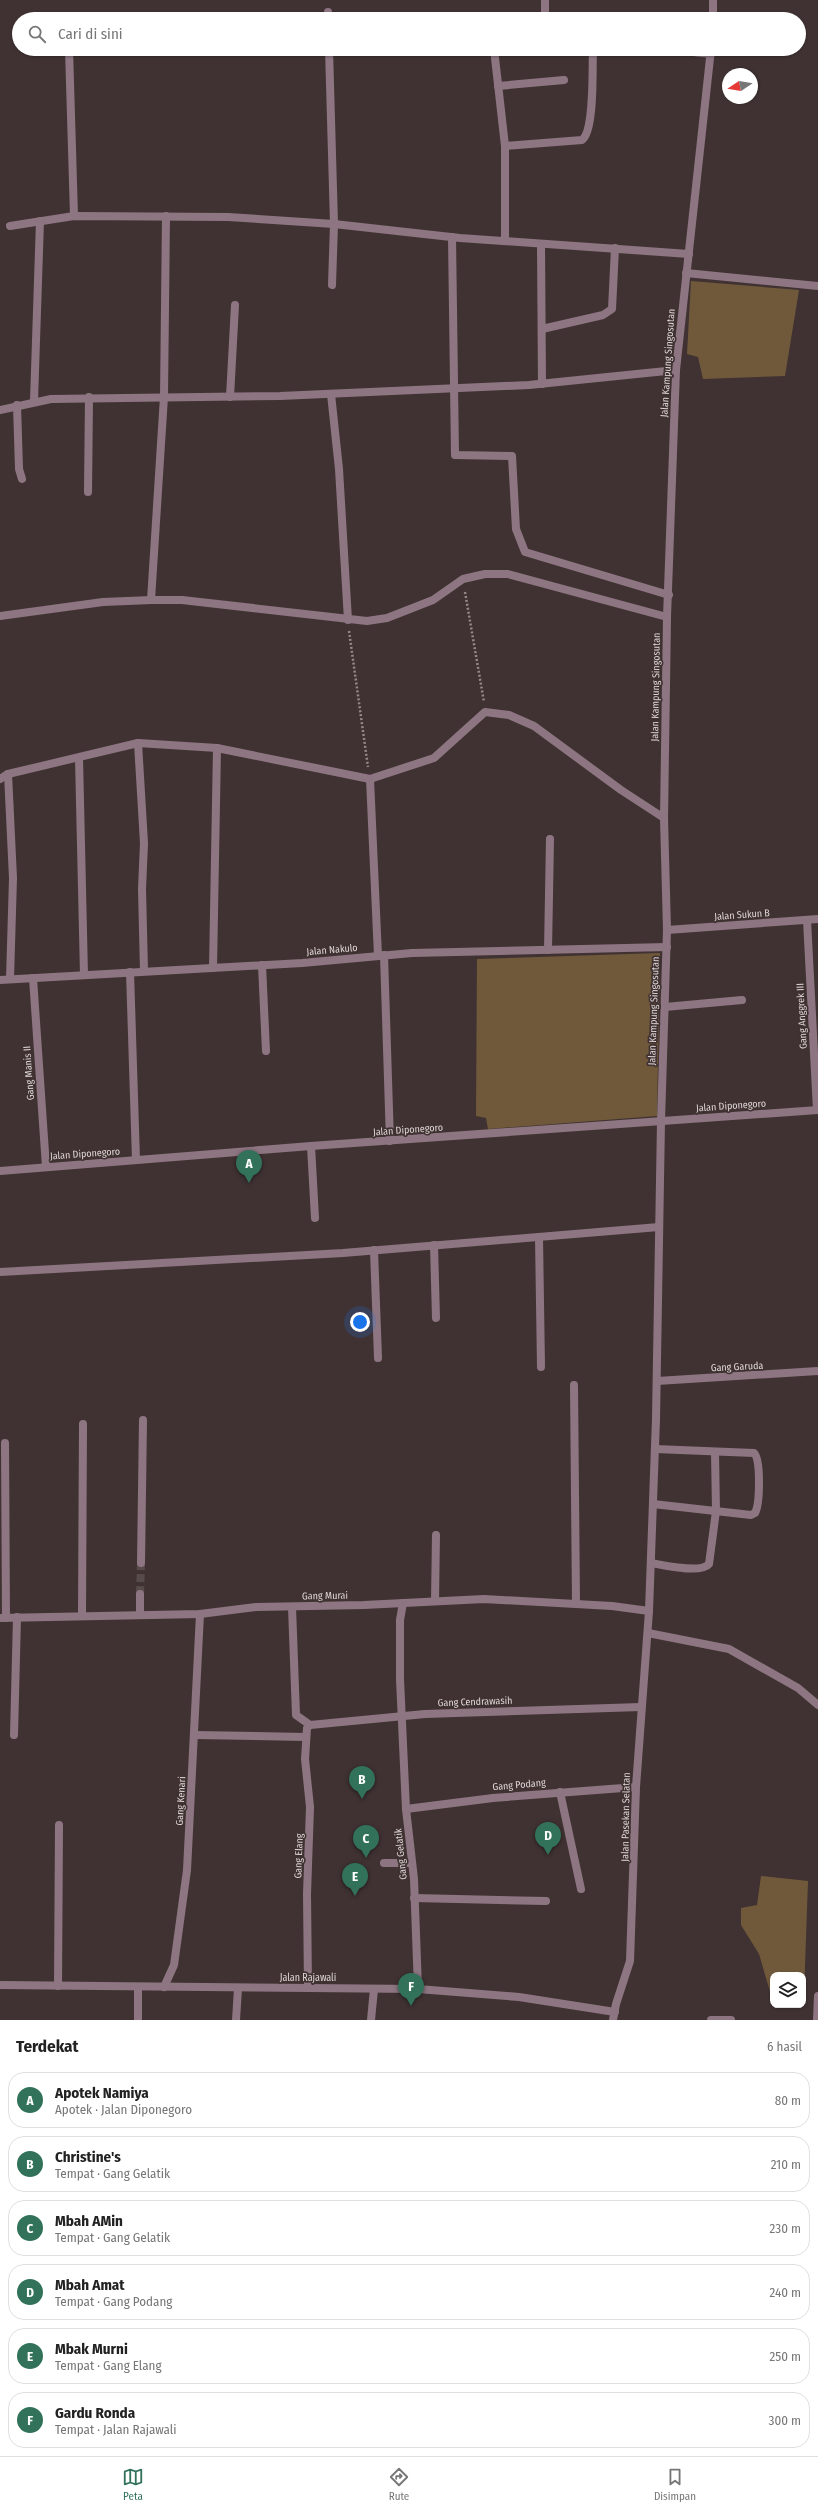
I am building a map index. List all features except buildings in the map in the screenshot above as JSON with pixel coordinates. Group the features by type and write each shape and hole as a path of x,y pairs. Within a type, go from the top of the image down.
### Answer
{"street":[{"path":"544,12 545,0"},
{"path":"713,0 713,12"},
{"path":"69,56 74,216"},
{"path":"329,56 334,224 332,284"},
{"path":"495,56 505,146 505,241"},
{"path":"505,146 582,140 587,136 590,123 593,56"},
{"name":"Jalan Kampung Singosutan","path":"657,1381 661,1121 667,947 664,818 667,617 676,370 710,56"},
{"path":"498,86 564,80"},
{"path":"10,226 74,216 228,217 334,224 452,237 689,254"},
{"path":"151,600 164,397 166,216"},
{"path":"34,401 40,221"},
{"path":"452,237 455,455 509,455 513,459 516,529 525,552 669,595"},
{"path":"541,244 542,384"},
{"path":"542,329 603,316 612,309 615,248"},
{"path":"686,274 818,286"},
{"path":"230,397 235,305"},
{"path":"0,410 34,401 89,397 230,397 331,394 542,384 676,370"},
{"path":"331,394 339,469 348,620"},
{"path":"88,492 89,397"},
{"path":"17,405 19,469 22,479"},
{"path":"0,616 103,602 151,600 261,608 348,620 367,621 387,618 433,600 463,578 485,574 508,574 618,602 667,617"},
{"path":"0,779 8,774 138,743 217,748 370,779 434,758 485,712 523,720 620,790 664,818"},
{"path":"138,743 144,843 142,889 144,971"},
{"path":"213,968 217,748"},
{"path":"79,758 84,975"},
{"path":"8,774 13,878 10,980"},
{"path":"370,779 381,956 390,1141"},
{"path":"548,950 550,839"},
{"name":"Jalan Sukun B","path":"667,930 818,919"},
{"name":"Gang Anggrek III","path":"807,920 818,1110"},
{"name":"Jalan Nakulo","path":"0,980 262,965 381,956 667,947"},
{"path":"262,965 266,1051"},
{"path":"130,972 136,1160"},
{"name":"Gang Manis II","path":"33,978 46,1167"},
{"path":"664,1007 742,1000"},
{"name":"Jalan Diponegoro","path":"0,1171 312,1146 818,1110"},
{"path":"312,1146 315,1218"},
{"path":"0,1272 130,1267 374,1250 659,1227"},
{"path":"539,1237 541,1367"},
{"path":"434,1245 436,1318"},
{"path":"374,1250 378,1358"},
{"name":"Gang Garuda","path":"657,1381 818,1371"},
{"name":"Jalan Pasekan Selatan","path":"614,2016 630,1961 636,1787 641,1707 648,1633 657,1381"},
{"path":"574,1385 576,1603"},
{"path":"141,1563 142,1420"},
{"path":"82,1615 84,1424"},
{"path":"3,1618 5,1443"},
{"path":"653,1504 751,1514 756,1513 758,1505 757,1456 749,1452 655,1449"},
{"path":"651,1563 683,1568 706,1567 710,1559 716,1511 715,1452"},
{"path":"435,1601 436,1535"},
{"path":"140,1594 140,1614"},
{"name":"Gang Murai","path":"3,1618 82,1615 200,1614 256,1607 292,1607 484,1599 576,1603 649,1611"},
{"name":"Gang Gelatik","path":"403,1603 400,1620 400,1672 406,1809 412,1863 418,1989"},
{"path":"292,1607 296,1715 310,1725"},
{"name":"Gang Kenari","path":"164,1987 174,1965 187,1870 200,1614"},
{"path":"14,1736 16,1617"},
{"path":"648,1633 729,1648 798,1688 818,1705"},
{"name":"Gang Cendrawasih","path":"310,1725 425,1714 641,1707"},
{"name":"Gang Elang","path":"308,1988 307,1894 310,1814 305,1759 307,1728 310,1725"},
{"path":"194,1735 306,1737"},
{"name":"Gang Podang","path":"406,1809 560,1792 636,1787"},
{"path":"560,1792 581,1889"},
{"path":"58,1986 59,1825"},
{"path":"384,1863 412,1863"},
{"path":"414,1898 546,1901"},
{"name":"Jalan Rajawali","path":"0,1985 418,1989 518,1997 614,2016"},
{"path":"138,1987 138,2020"},
{"path":"236,2020 238,1988"},
{"path":"371,2020 374,1989"},
{"path":"817,2020 818,1996"},
{"path":"711,2020 731,2020"}],"path":[{"path":"463,578 485,712"},
{"path":"348,620 370,779"}],"shaded area":[{"path":"691,281 799,290 785,376 703,379 698,357 687,354"},
{"path":"660,953 657,1116 488,1129 486,1118 476,1116 477,959"},
{"path":"761,1876 808,1881 805,1972 770,1972 770,1992 759,1954 741,1925 741,1908 757,1905"}],"tunnel":[{"path":"140,1594 141,1563"}],"place":[{"name":"Apotek Namiya","path":"249,1183"},
{"name":"Christine's","path":"362,1799"},
{"name":"Mbah Amat","path":"548,1855"},
{"name":"Mbah AMin","path":"366,1858"},
{"name":"Mbak Murni","path":"355,1896"},
{"name":"Gardu Ronda","path":"411,2006"}]}
